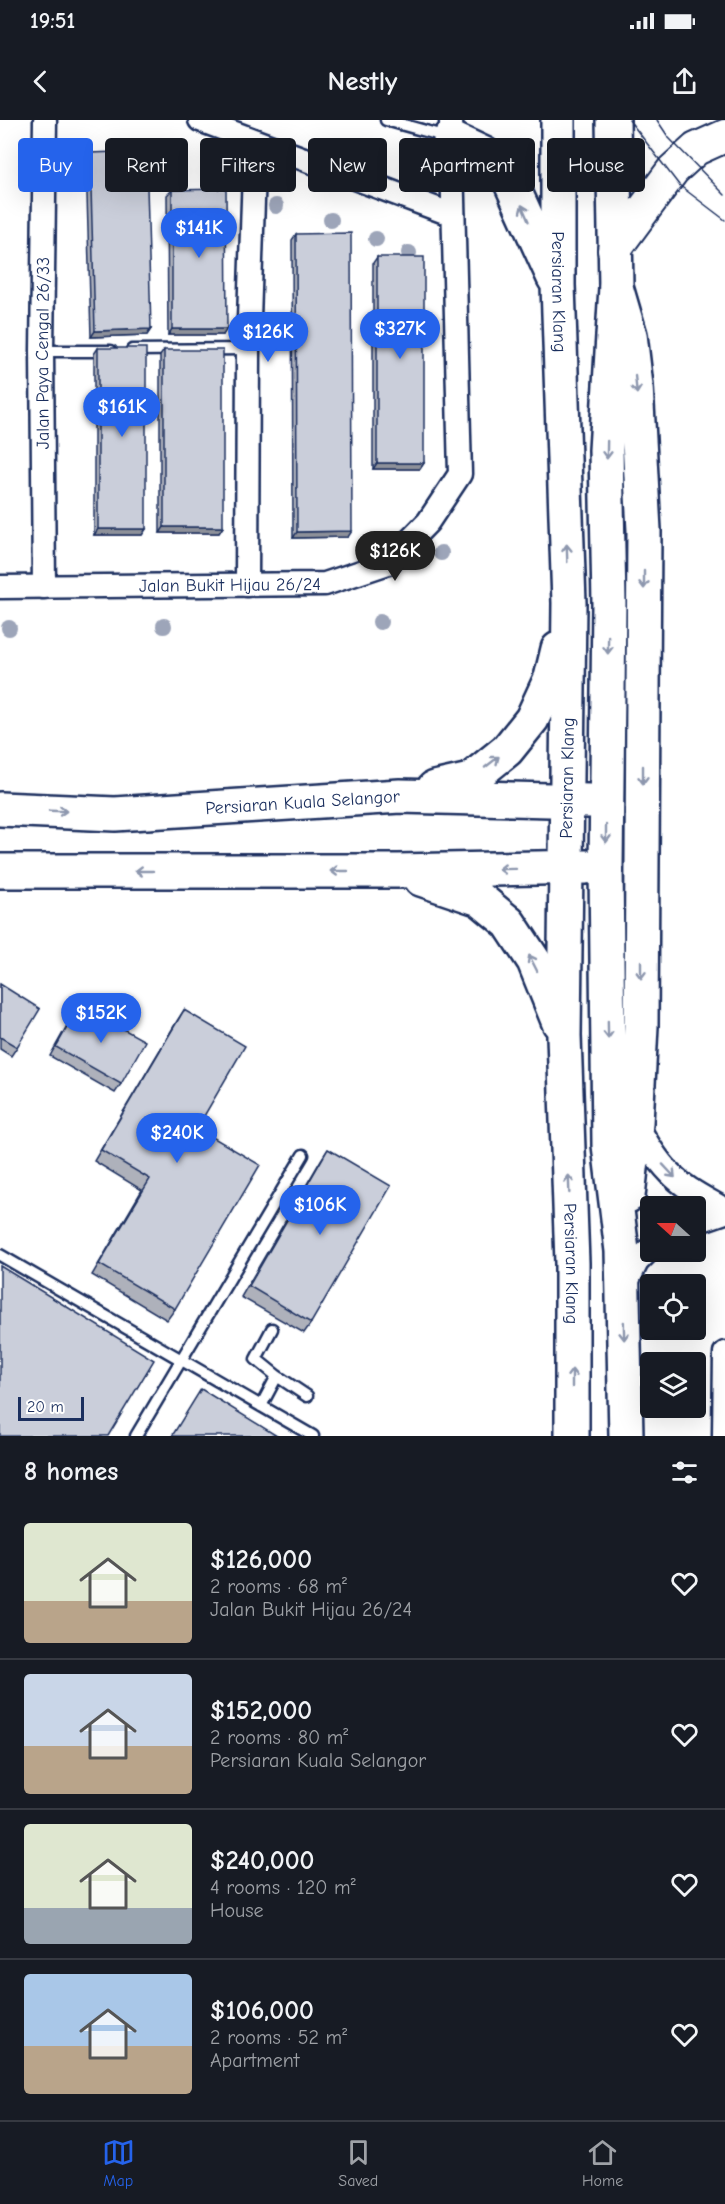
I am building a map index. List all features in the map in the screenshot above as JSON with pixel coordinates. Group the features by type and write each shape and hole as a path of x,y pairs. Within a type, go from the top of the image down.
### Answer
{"main road":[{"name":"Persiaran Klang","path":"558,120 558,285 569,603 564,1036 572,1263 572,1436"},
{"path":"613,120 616,287 606,450 609,603 606,802 609,1144 637,1250"},
{"path":"451,129 484,154 510,181 558,285"},
{"path":"614,250 672,170 696,149 725,136"},
{"path":"616,287 630,335 636,386 644,530 641,1026 636,1123 637,1250 623,1290 626,1436"},
{"path":"400,796 470,780 507,750 532,719 552,678 569,603"},
{"name":"Persiaran Kuala Selangor","path":"0,809 115,814 400,796 606,802"},
{"path":"0,871 398,871 606,867"},
{"path":"398,871 480,899 509,922 534,961 564,1036"}],"street":[{"name":"Jalan Paya Cengal 26/33","path":"45,120 42,351 45,587"},
{"path":"200,120 247,138"},
{"name":"Jalan Bukit Hijau 26/24","path":"0,587 324,584 388,563 429,522 460,474 451,129"},
{"path":"296,156 453,215"},
{"path":"247,585 248,350 253,192"},
{"path":"636,1123 653,1152 671,1175 725,1211"},
{"path":"706,1218 725,1211"},
{"path":"724,1436 725,1353"}],"lane":[{"path":"386,120 451,129"},
{"path":"42,351 248,350"},
{"path":"136,1436 303,1155"},
{"path":"0,1255 313,1436"},
{"path":"272,1329 256,1359 308,1396"},
{"path":"261,1406 277,1376"}],"building":[{"path":"105,152 105,192 147,192 151,329 95,331 91,192 93,192 93,153"},
{"path":"188,190 226,192 227,329 172,329 172,192 188,192"},
{"path":"351,233 352,531 297,532 296,234"},
{"path":"377,257 424,257 424,463 377,463"},
{"path":"98,348 146,348 146,529 98,529"},
{"path":"164,350 223,350 223,527 164,527"},
{"path":"0,984 40,1009 17,1047 0,1037"},
{"path":"80,1005 145,1041 121,1084 56,1047"},
{"path":"184,1010 245,1046 197,1128 260,1165 175,1309 99,1264 150,1179 101,1150"},
{"path":"328,1149 391,1186 311,1323 249,1286"},
{"path":"0,1266 154,1360 108,1436 0,1436"},
{"path":"201,1389 277,1436 172,1436"}],"tram line":[{"path":"629,120 679,185 725,220"},
{"path":"657,120 669,138 725,195"}]}
